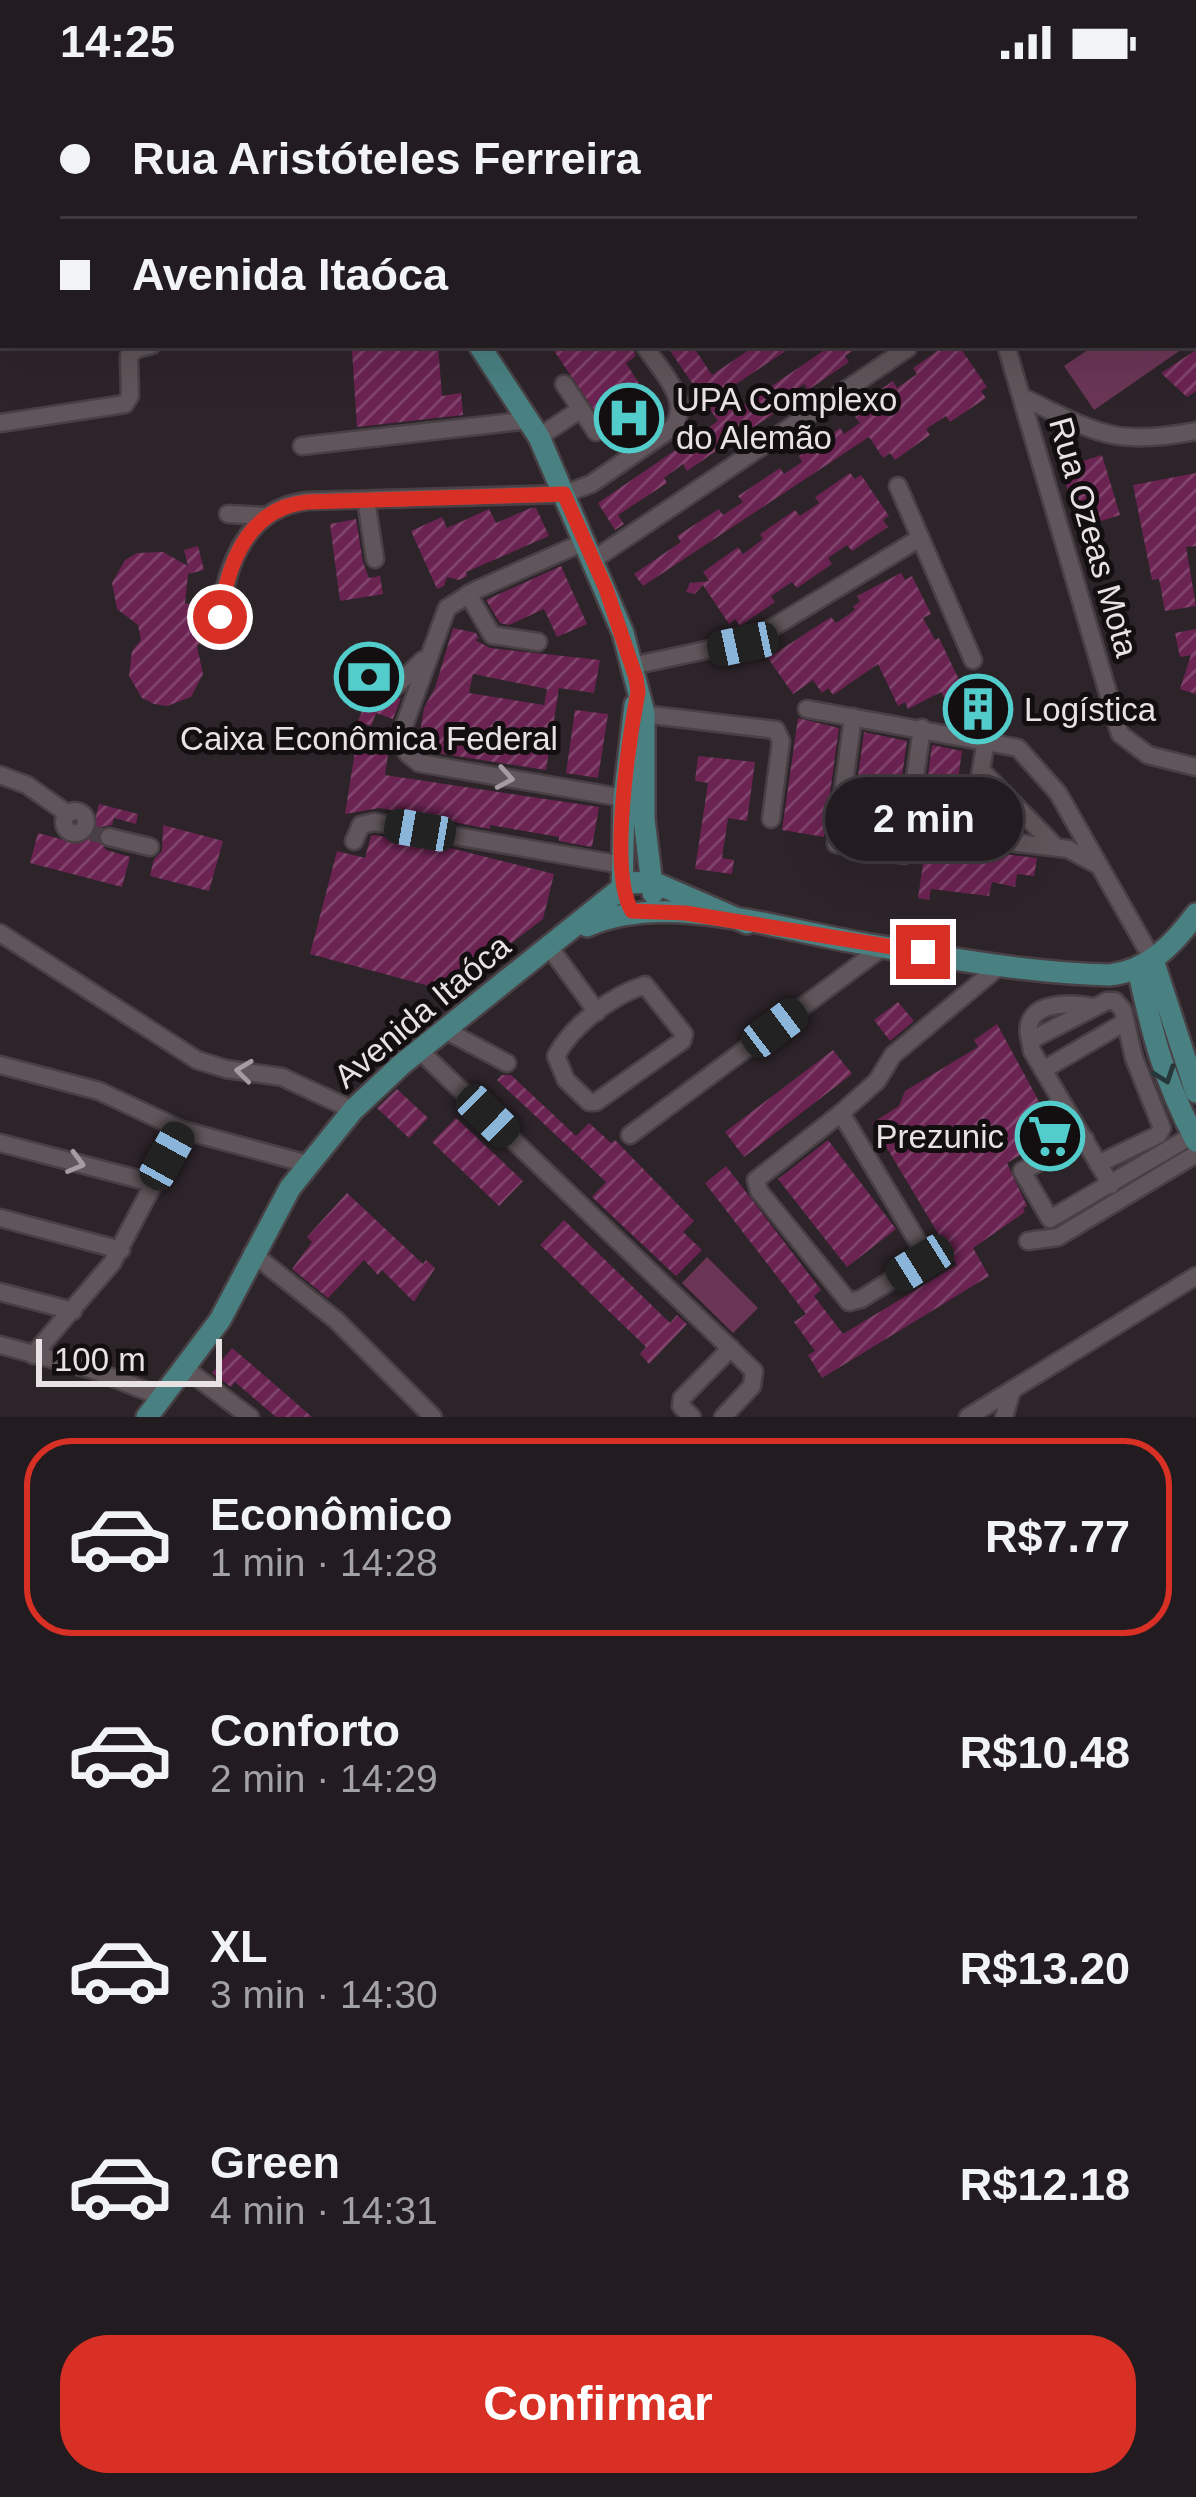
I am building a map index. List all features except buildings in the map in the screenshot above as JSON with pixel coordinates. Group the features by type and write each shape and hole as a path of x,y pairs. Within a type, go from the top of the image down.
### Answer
{"main road":[{"path":"484,348 535,428 632,666 653,883 641,911"},
{"path":"638,706 624,798 622,876 641,911"},
{"path":"622,876 653,883"},
{"name":"Avenida Itaóca","path":"134,1417 220,1320 252,1253 308,1164 352,1110 419,1050 557,942 622,876"},
{"name":"Avenida Itaóca","path":"653,883 746,923"},
{"name":"Avenida Itaóca","path":"557,942 641,911 1087,974 1145,964"},
{"path":"1193,921 1145,964 1144,1005 1172,1096 1195,1143"},
{"path":"1167,996 1193,921"},
{"path":"1145,964 1167,996 1175,1038 1196,1092"},
{"path":"1087,974 1125,985 1144,1005"},
{"name":"Avenida Itaóca","path":"147,1417 169,1381"}],"street":[{"path":"0,424 125,404 130,396 129,356 140,348"},
{"path":"228,514 266,516 295,503 564,494 591,484 672,428 680,417 680,399 646,348"},
{"path":"624,798 414,761 400,737 447,608 468,594 588,551 908,348"},
{"name":"Rua Ozeas Mota","path":"1007,348 1120,734 1148,755 1196,767"},
{"path":"564,384 596,432"},
{"path":"1022,398 1093,431 1128,440 1196,431"},
{"path":"302,446 535,428 581,410"},
{"path":"898,486 973,660"},
{"path":"367,500 375,559"},
{"path":"220,617 236,554 266,516"},
{"path":"632,666 747,643 920,538"},
{"path":"468,594 492,635 538,642"},
{"path":"395,687 428,655"},
{"path":"638,706 776,730 781,742 771,819"},
{"path":"807,709 1018,748 1058,793 1102,868 1145,964"},
{"path":"854,717 836,844 904,855 922,728"},
{"path":"970,837 986,740"},
{"path":"981,770 1056,847"},
{"path":"0,775 27,785 68,814 77,811 95,832 150,848"},
{"path":"354,841 362,825 374,822 622,876"},
{"path":"908,830 1056,847 1078,852 1102,868"},
{"path":"0,933 197,1060 282,1077 352,1110"},
{"path":"557,942 597,1012"},
{"path":"630,1136 883,947"},
{"path":"841,1113 924,1252 920,1263 862,1299 849,1302 755,1180 878,1081 893,1055 1002,964"},
{"path":"645,985 685,1034 676,1047 596,1102 589,1102 566,1080 556,1056 597,1012 645,985"},
{"path":"1098,1164 1157,1135 1162,1128 1134,1058 1123,1010 1115,1001 1031,1040 1032,1051 1098,1164 1111,1185"},
{"path":"1043,1070 1125,1022"},
{"path":"445,1030 507,1063"},
{"path":"419,1050 731,1348 756,1378 722,1417"},
{"path":"0,1065 99,1091 182,1130 308,1164"},
{"path":"33,1355 121,1250 182,1130"},
{"path":"1084,1139 1023,1168 1021,1174 1050,1220 1195,1143"},
{"path":"1028,1241 1058,1237 1195,1143"},
{"path":"0,1145 153,1183"},
{"path":"0,1218 121,1250"},
{"path":"252,1253 336,1320 434,1417"},
{"path":"968,1417 1196,1276"},
{"path":"0,1292 73,1312"},
{"path":"0,1346 93,1370 169,1381 250,1417"},
{"path":"692,1417 681,1406 682,1399 731,1348"},
{"path":"1004,1417 1012,1390"}],"shaded area":[{"path":"1091,348 1184,348 1094,410 1064,366"},
{"path":"707,1257 758,1308 733,1333 682,1283"}],"tunnel":[{"path":"91,833 109,837"}],"place":[{"name":"UPA Complexo do Alemão","path":"629,418"},
{"name":"Caixa Econômica Federal","path":"369,677"},
{"name":"Logística","path":"978,709"},
{"name":"Prezunic","path":"1050,1136"}],"route":[{"path":"220,617 240,546 266,516 280,508 307,502 564,494 606,589 636,678 621,887 632,911 685,913 923,952"}]}
